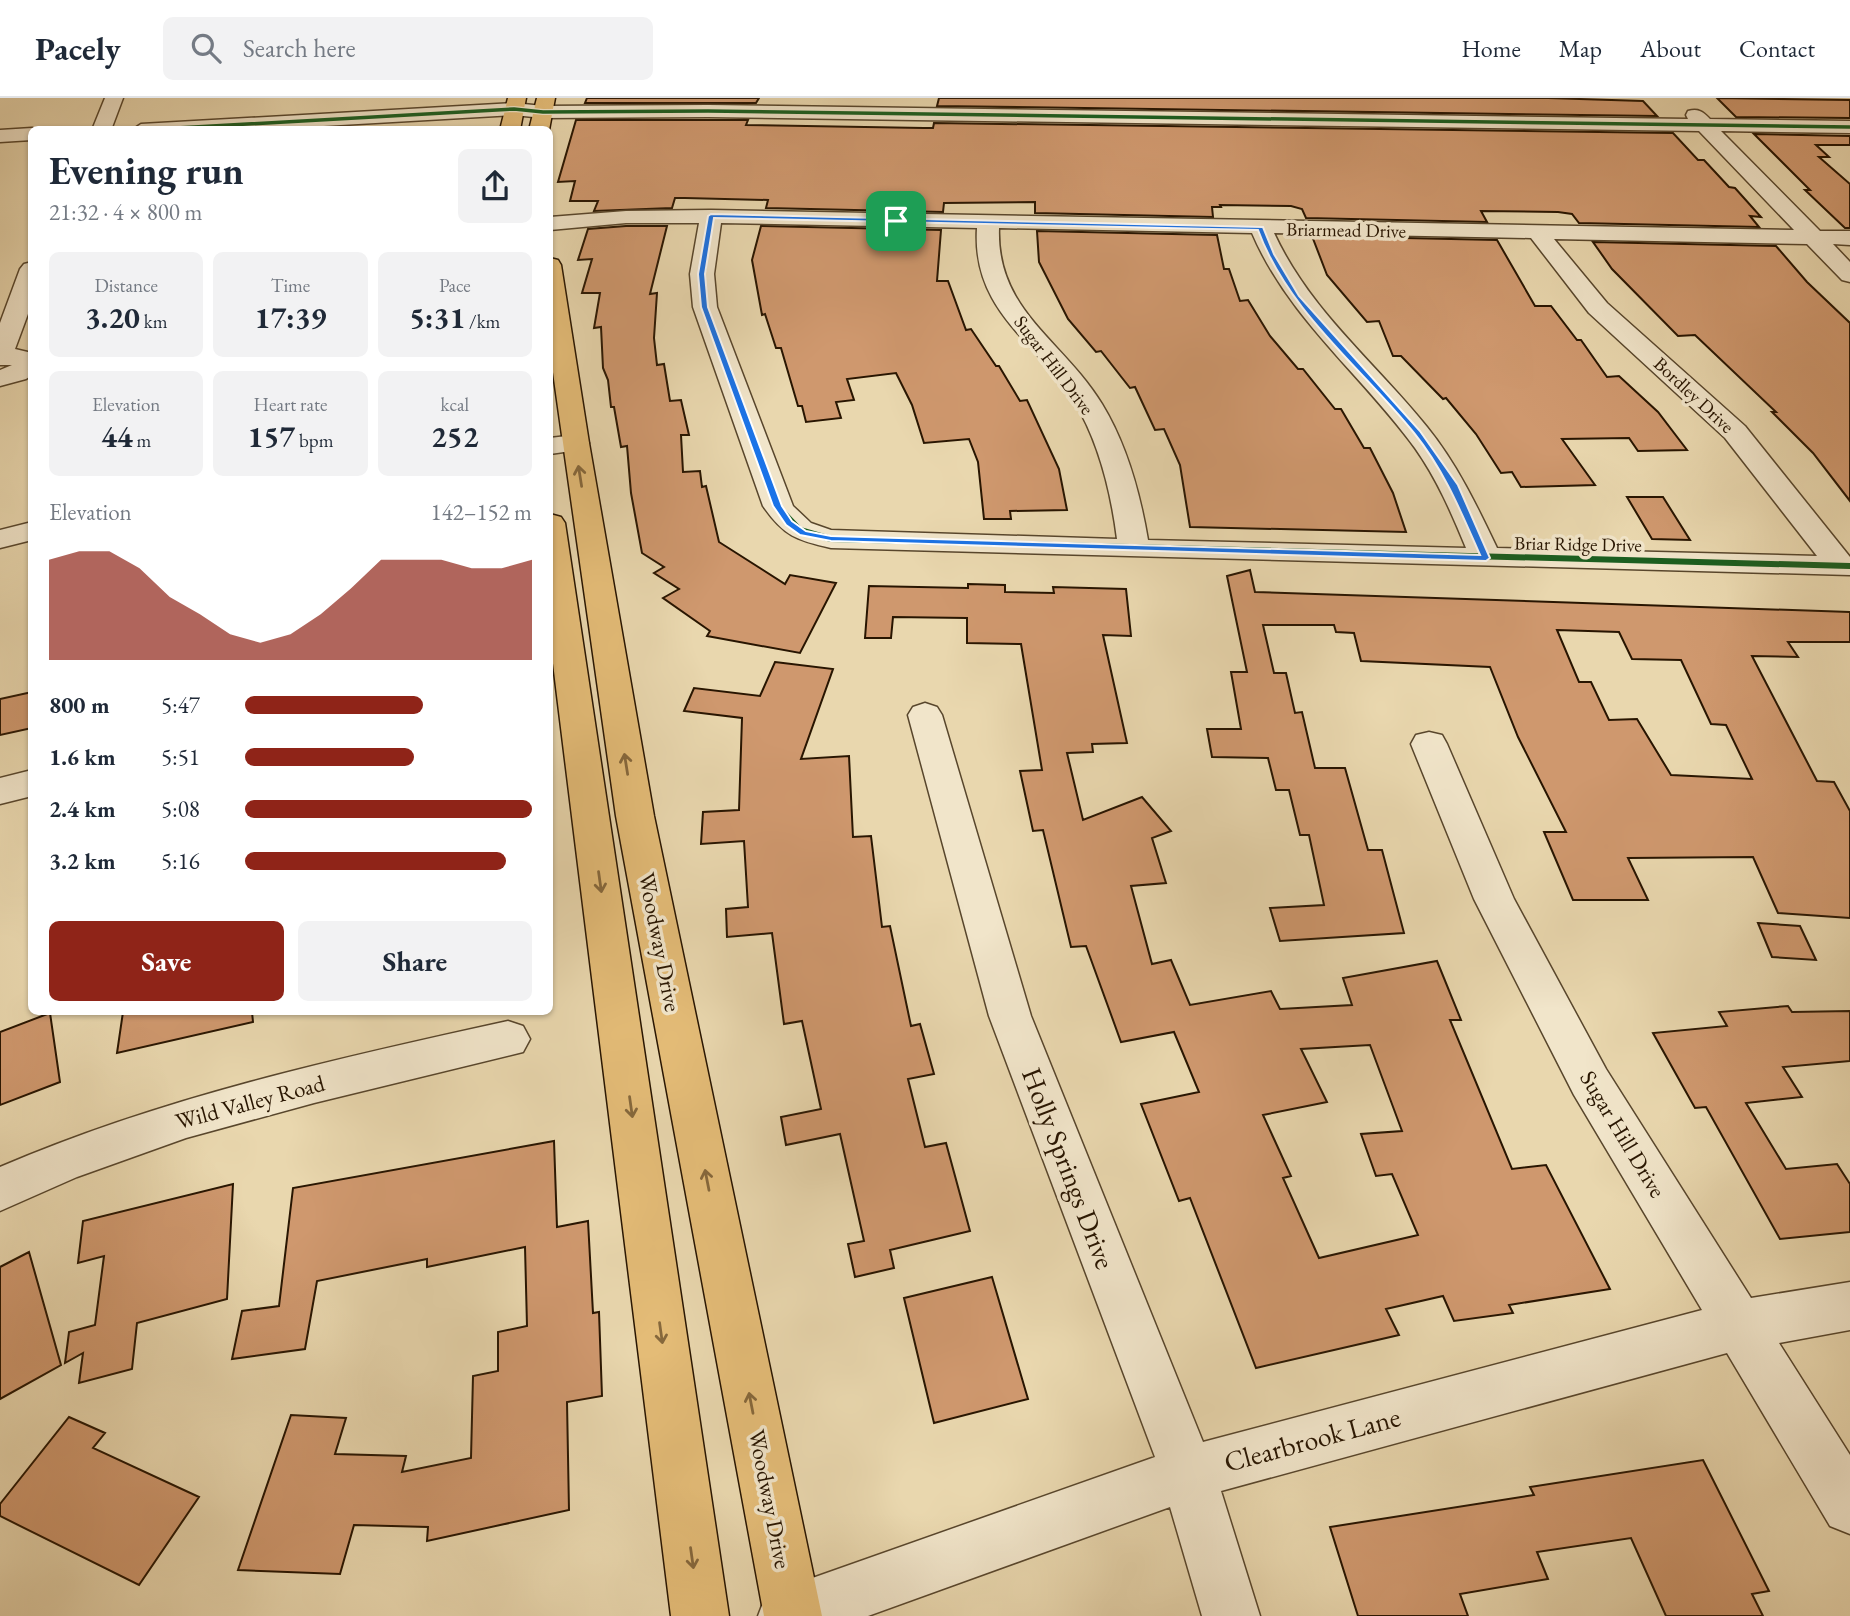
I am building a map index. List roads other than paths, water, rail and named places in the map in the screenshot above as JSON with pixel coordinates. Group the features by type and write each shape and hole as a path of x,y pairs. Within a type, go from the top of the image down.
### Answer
{"main road":[{"name":"Woodway Drive","path":"553,310 562,445 791,1615"},
{"name":"Woodway Drive","path":"553,544 700,1616"},
{"path":"592,823 635,816"}],"street":[{"path":"103,126 114,98"},
{"path":"358,125 367,98"},
{"path":"1679,98 1850,275"},
{"path":"315,126 513,114 867,105 1850,127"},
{"path":"0,136 28,134"},
{"path":"0,144 28,143"},
{"name":"Briarmead Drive","path":"553,225 626,217 711,216 1850,237"},
{"name":"Briar Ridge Drive","path":"711,216 702,274 705,307 778,506 789,523 803,533 831,538 1134,550 1845,566"},
{"name":"Sugar Hill Drive","path":"988,223 988,258 996,285 1028,331 1087,402 1105,438 1119,470 1129,507 1134,550"},
{"path":"1261,228 1270,254 1297,297 1417,432 1454,485 1486,558"},
{"name":"Bordley Drive","path":"1538,233 1598,308 1735,432 1845,566"},
{"path":"0,378 17,374 28,364 27,360 21,357 0,357 28,280"},
{"path":"0,539 28,532"},
{"name":"Holly Springs Drive","path":"925,715 1010,1016 1188,1473 1231,1616"},
{"name":"Sugar Hill Drive","path":"1429,744 1494,899 1590,1082 1850,1506"},
{"path":"0,791 28,784"},
{"name":"Wild Valley Road","path":"0,1189 64,1158 201,1112 509,1039"},
{"name":"Clearbrook Lane","path":"791,1615 1188,1473 1738,1325 1850,1306"}]}
